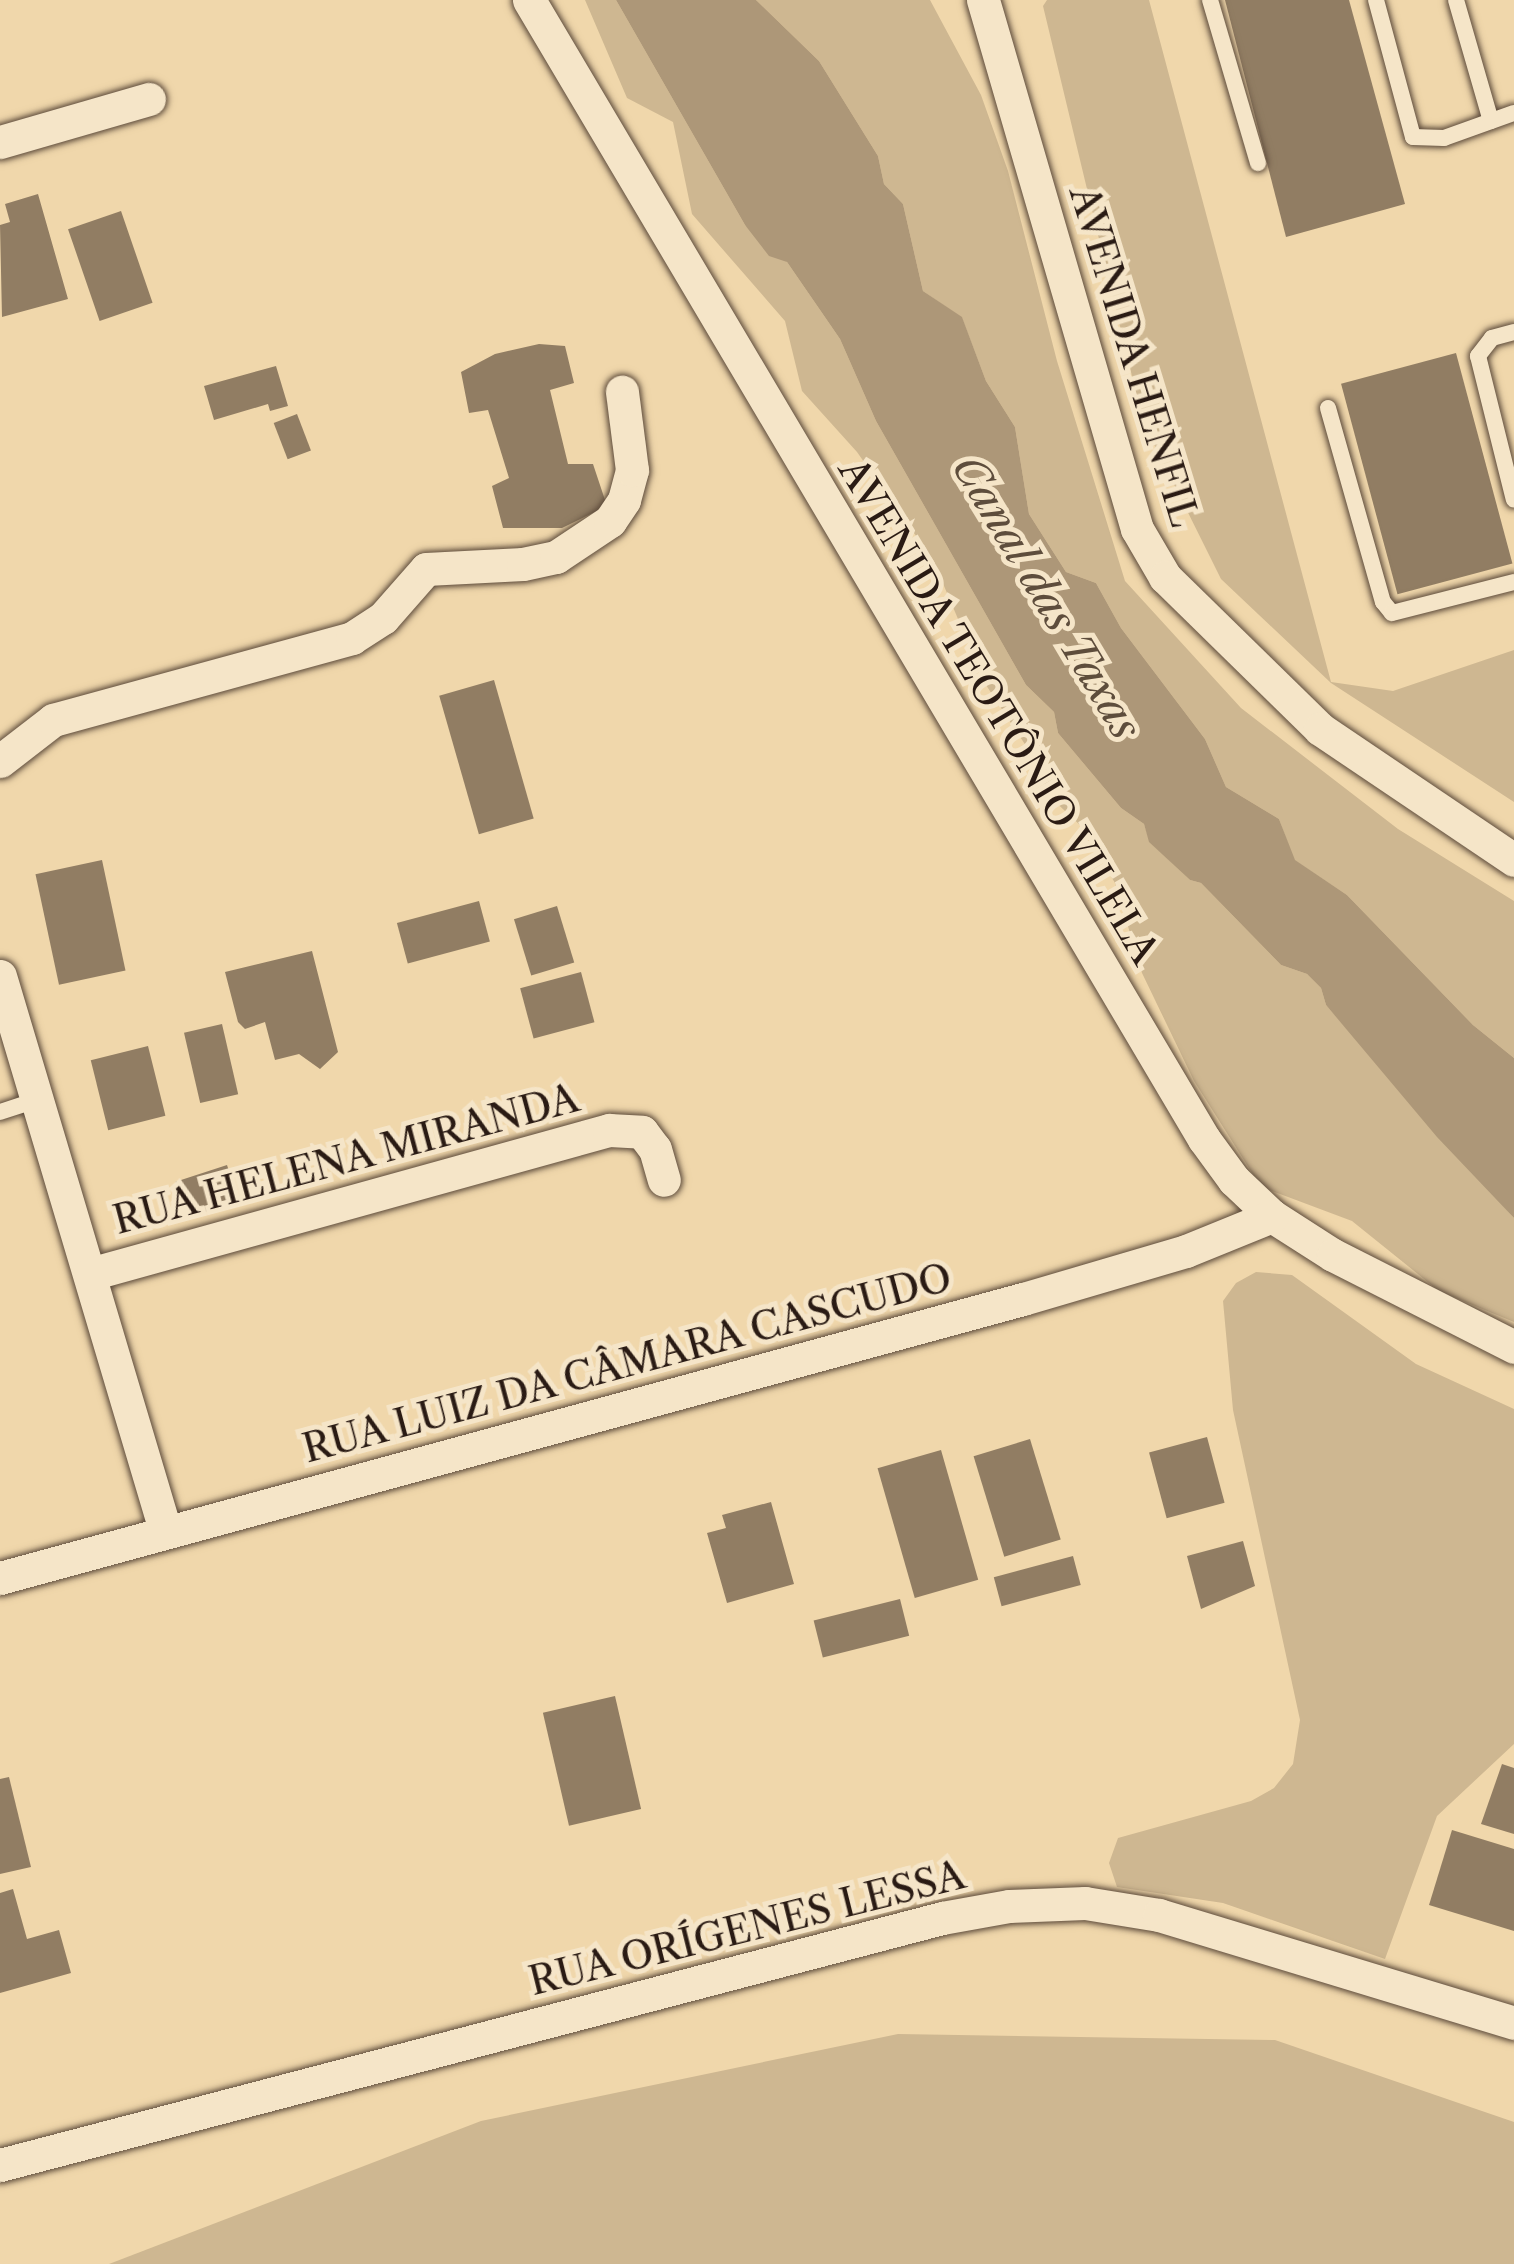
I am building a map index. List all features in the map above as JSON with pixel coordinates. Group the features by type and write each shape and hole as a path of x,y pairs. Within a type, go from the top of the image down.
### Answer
{"street":[{"name":"AVENIDA TEOTÔNIO VILELA","path":"529,0 1204,1139 1234,1180 1272,1216 1369,1274 1514,1347"},
{"name":"AVENIDA HENFIL","path":"983,0 1137,530 1165,578 1320,729 1514,860"},
{"path":"0,142 149,99"},
{"path":"0,761 53,720 352,638 383,618 426,569 523,564 556,557 610,521 624,500 632,470 622,392"},
{"path":"0,976 165,1530"},
{"name":"RUA HELENA MIRANDA","path":"90,1274 609,1130 642,1132 655,1149 664,1180"},
{"name":"RUA LUIZ DA CÂMARA CASCUDO","path":"0,1578 1023,1299 1186,1251 1272,1216"},
{"name":"RUA ORÍGENES LESSA","path":"0,2165 942,1918 1010,1906 1085,1903 1159,1915 1514,2023"}],"lane":[{"path":"1210,0 1258,164"},
{"path":"1376,0 1413,137 1424,142 1444,139 1514,113"},
{"path":"1456,0 1491,122"},
{"path":"1514,332 1492,338 1478,356 1514,500"},
{"path":"1328,408 1383,602 1393,613 1514,582"},
{"path":"0,1112 37,1100"}],"shaded area":[{"path":"585,0 616,0 745,225 787,262 840,339 876,421 1026,685 1054,712 1058,733 1121,808 1144,824 1150,842 1190,880 1201,883 1281,965 1307,974 1321,988 1326,1005 1514,1218 1514,1322 1439,1291 1352,1221 1261,1187 1194,1081 1142,973 1115,883 1081,826 1048,795 1034,758 986,685 933,560 857,452 802,391 785,321 692,214 673,122 627,98"},
{"path":"756,0 930,0 981,95 1008,171 1057,361 1125,581 1241,708 1398,829 1514,901 1514,1058 1473,1025 1347,895 1294,860 1279,819 1226,787 1205,739 1121,628 1096,583 1066,572 1029,514 1015,427 986,381 962,318 923,291 903,204 884,184 878,156 819,61"},
{"path":"1047,0 1149,0 1331,682 1393,691 1514,650 1514,802 1331,683 1221,579 1143,422 1043,6"},
{"path":"1256,1272 1292,1275 1416,1364 1514,1409 1514,1744 1437,1816 1385,1959 1223,1903 1117,1887 1109,1863 1118,1838 1251,1801 1274,1788 1293,1764 1300,1720 1233,1410 1223,1301 1236,1283"},
{"path":"898,2034 1275,2040 1514,2122 1514,2264 109,2264 481,2121"}],"water":[{"name":"Canal das Taxas","path":"616,0 756,0 819,61 878,156 884,184 903,204 923,291 962,317 986,381 1015,427 1029,514 1066,572 1096,583 1121,628 1205,739 1226,787 1279,819 1295,860 1347,895 1473,1025 1514,1058 1514,1218 1437,1137 1326,1005 1321,988 1307,974 1281,965 1201,883 1190,880 1149,842 1144,824 1121,808 1058,733 1054,712 1026,685 876,421 840,339 787,262 769,256 745,225"}],"building":[{"path":"1225,0 1349,0 1405,204 1286,237"},
{"path":"38,194 68,299 2,317 0,225 10,222 5,204"},
{"path":"121,211 153,303 100,321 68,229"},
{"path":"539,344 565,346 574,383 550,390 568,464 593,464 607,506 562,528 503,528 492,486 509,478 488,410 469,413 461,372 495,354"},
{"path":"1456,353 1512,564 1397,594 1341,384"},
{"path":"276,366 288,406 270,411 268,404 214,420 204,386"},
{"path":"297,414 311,450 288,459 274,423"},
{"path":"494,680 534,818 479,834 439,696"},
{"path":"102,860 125,971 59,985 35,874"},
{"path":"479,901 490,942 408,964 397,923"},
{"path":"557,906 574,962 531,976 514,919"},
{"path":"312,951 338,1052 320,1069 299,1054 275,1060 265,1022 245,1029 238,1022 225,972"},
{"path":"581,972 594,1022 534,1039 520,988"},
{"path":"222,1024 238,1094 200,1103 184,1033"},
{"path":"148,1046 165,1116 108,1130 91,1060"},
{"path":"227,1165 239,1201 187,1218 176,1182"},
{"path":"1207,1437 1225,1503 1167,1518 1149,1453"},
{"path":"1030,1439 1061,1539 1004,1557 974,1456"},
{"path":"941,1450 978,1580 915,1598 878,1468"},
{"path":"771,1502 794,1584 727,1603 707,1533 726,1528 722,1515"},
{"path":"1243,1541 1255,1586 1201,1609 1187,1556"},
{"path":"1073,1556 1081,1585 1002,1606 994,1577"},
{"path":"900,1599 909,1636 823,1657 814,1621"},
{"path":"615,1696 641,1809 569,1826 543,1713"},
{"path":"1502,1764 1514,1768 1514,1834 1481,1824"},
{"path":"9,1777 31,1867 0,1874 0,1779"},
{"path":"1452,1830 1514,1849 1514,1931 1429,1905"},
{"path":"13,1889 27,1939 59,1930 71,1973 0,1993 0,1893"}]}
